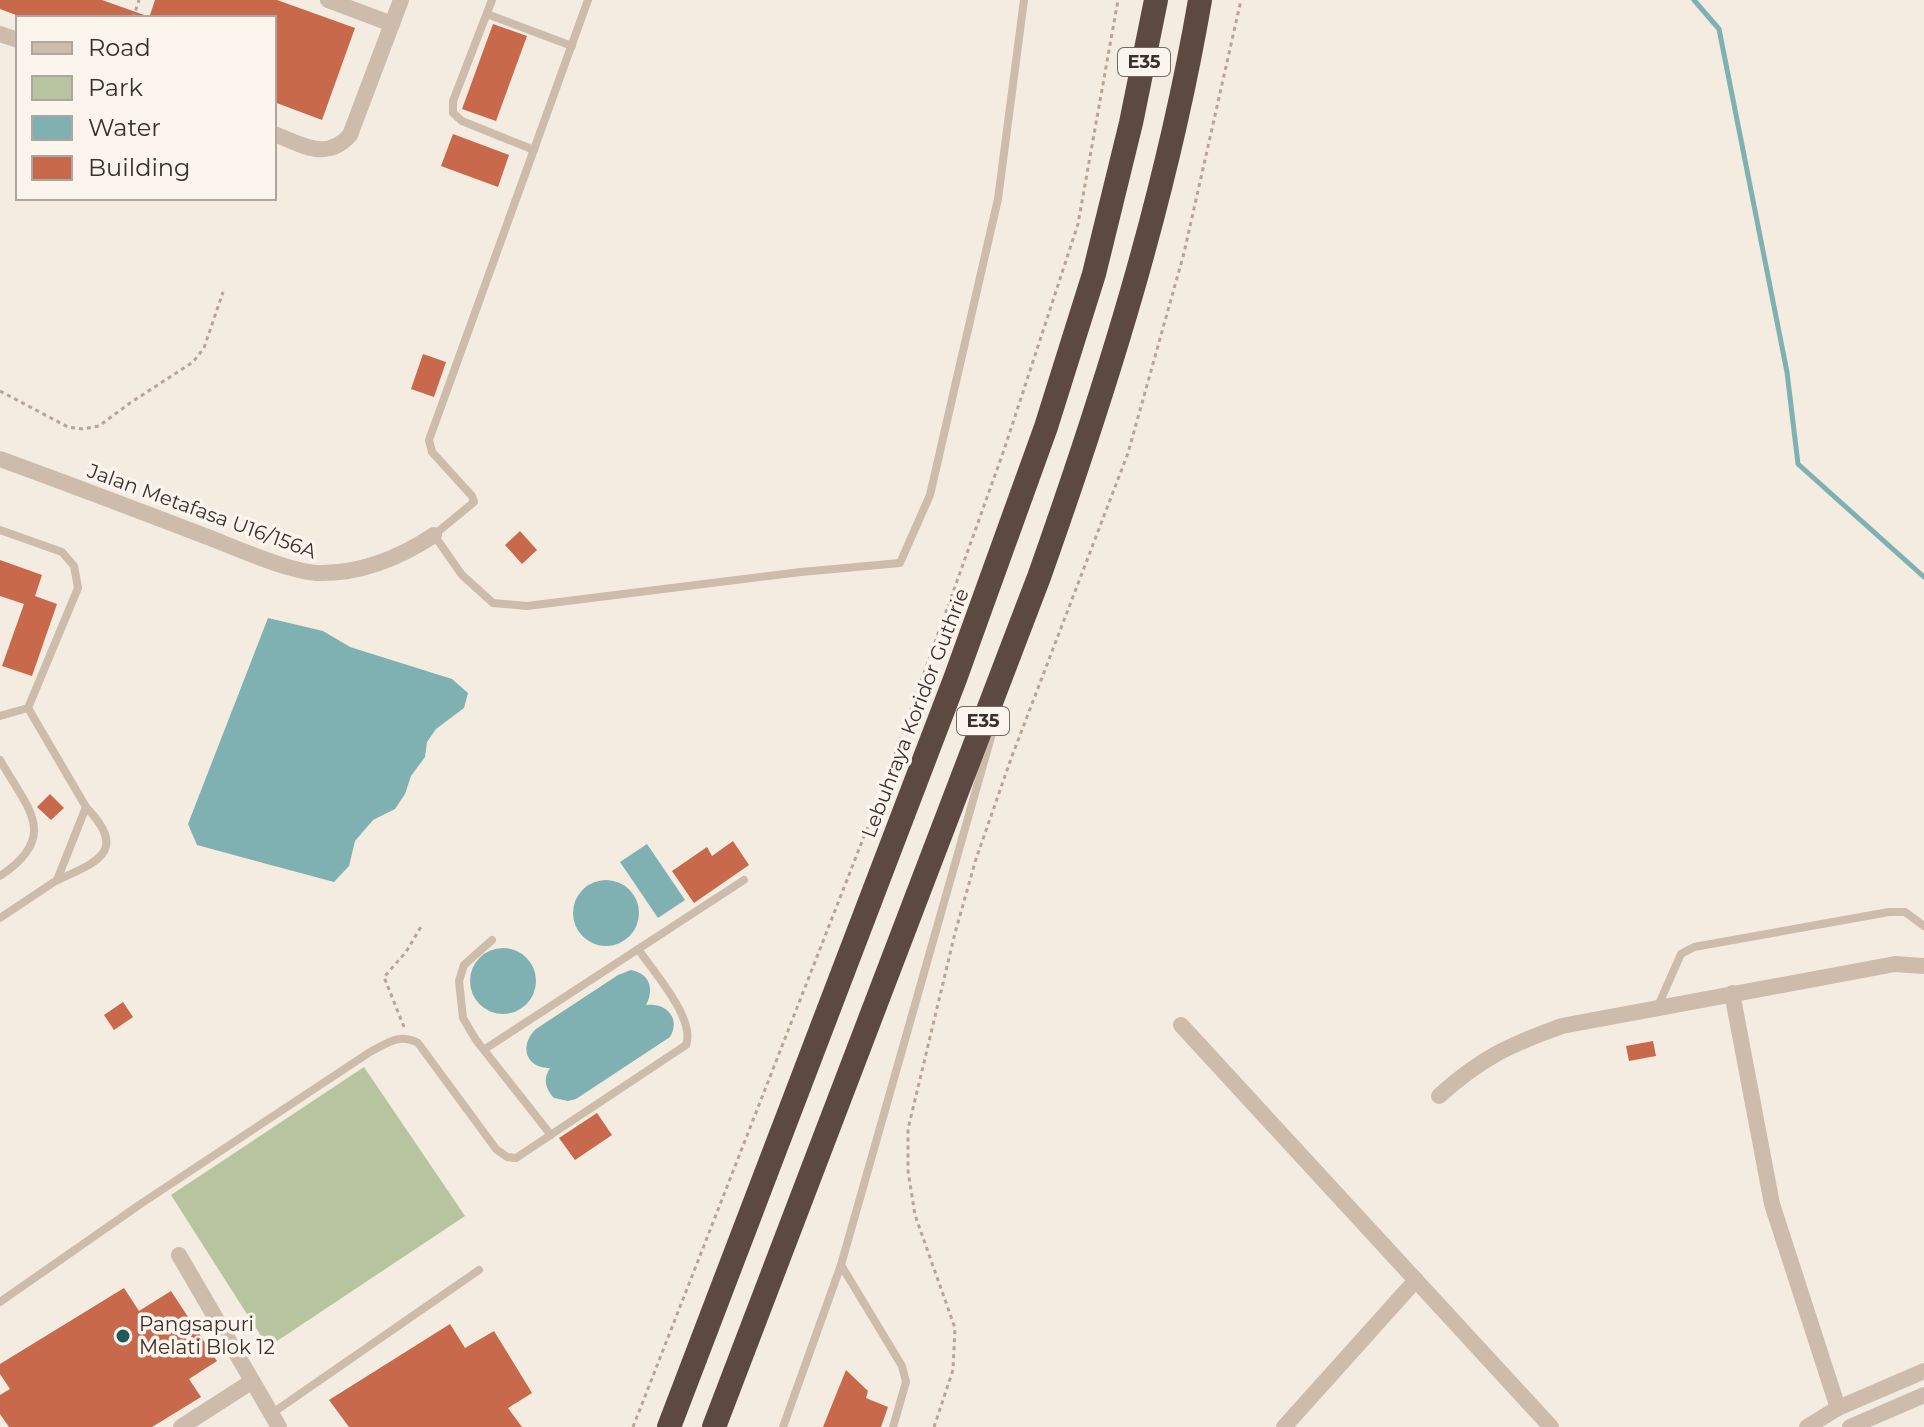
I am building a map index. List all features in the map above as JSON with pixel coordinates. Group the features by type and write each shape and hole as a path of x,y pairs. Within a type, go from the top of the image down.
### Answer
{"highway":[{"name":"Lebuhraya Koridor Guthrie","path":"669,1427 955,679 1046,427 1094,274 1131,123 1156,0"},
{"name":"E35","path":"714,1427 1039,577 1087,441 1142,266 1186,84 1200,0"}],"street":[{"path":"328,0 392,24"},
{"path":"276,135 323,150 334,149 350,135 401,0"},
{"name":"Jalan Metafasa U16/156A","path":"0,459 233,547 318,573 355,570 389,560 434,535"},
{"path":"1439,1096 1469,1069 1513,1044 1562,1026 1895,964 1924,966"},
{"path":"1732,993 1772,1204 1838,1408"},
{"path":"1181,1025 1551,1427"},
{"path":"179,1255 275,1421"},
{"path":"1284,1427 1416,1280"},
{"path":"1807,1427 1838,1408 1924,1371"},
{"path":"181,1427 251,1382"},
{"path":"1850,1427 1924,1395"}],"lane":[{"path":"492,0 453,101 453,113 462,121 534,150"},
{"path":"588,0 429,440 432,452 474,502 434,535 462,575 493,603 527,606 900,563 930,495 998,199 1024,0"},
{"path":"487,14 572,46"},
{"path":"0,530 62,552 74,566 78,588 28,708"},
{"path":"783,1427 841,1265 955,859 1039,577"},
{"path":"0,716 28,708"},
{"path":"0,918 57,880 101,858 107,838 105,830 86,807 28,708"},
{"path":"0,760 34,818 34,833 28,854 0,876"},
{"path":"57,880 86,807"},
{"path":"485,1049 744,880"},
{"path":"1658,1007 1681,954 1694,947 1889,912 1905,912 1924,926"},
{"path":"492,940 464,965 459,981 463,1018 476,1040 551,1135"},
{"path":"0,1302 142,1203 370,1052 396,1038 408,1038 418,1043 503,1155 516,1158 686,1045 685,1018 638,949"},
{"path":"841,1265 902,1366 906,1382 893,1427"},
{"path":"275,1421 479,1270"}],"path":[{"path":"633,1427 881,793 1004,450 1078,224 1118,0"},
{"path":"934,1427 953,1370 955,1328 915,1215 908,1171 908,1129 976,859 1128,453 1184,253 1241,0"},
{"path":"0,391 68,427 83,429 99,426 193,362 204,348 223,292"},
{"path":"408,1038 384,977 406,952 422,925"}],"green space":[{"path":"364,1067 465,1216 268,1347 171,1195"}],"water":[{"path":"268,618 323,631 350,647 452,679 468,693 464,708 436,729 427,742 425,757 411,776 405,794 395,809 373,820 355,841 349,866 334,882 197,845 188,824"},
{"path":"647,844 685,900 658,918 620,862"},
{"path":"606,880 619,882 629,890 637,900 637,926 629,936 619,944 606,946 593,944 583,936 575,926 573,913 575,900 583,890 593,882"},
{"path":"503,948 516,950 531,963 536,981 534,994 521,1009 503,1014 490,1012 475,999 470,981 472,968 485,953"},
{"path":"631,970 643,975 649,983 650,994 646,1005 660,1006 673,1018 670,1037 576,1099 554,1098 546,1083 550,1068 535,1064 527,1054 531,1035 618,975"}],"building":[{"path":"0,0 102,0 147,16 19,16 0,9"},
{"path":"155,0 277,0 355,28 322,120 276,103 276,16 150,16"},
{"path":"493,24 527,36 496,121 462,109"},
{"path":"453,134 509,155 498,187 441,166"},
{"path":"423,354 446,362 434,397 411,389"},
{"path":"520,531 537,550 522,564 505,545"},
{"path":"0,560 42,575 35,596 57,604 32,676 2,666 24,604 0,596"},
{"path":"50,794 64,808 51,820 37,807"},
{"path":"733,841 749,865 694,903 672,871 707,847 712,856"},
{"path":"123,1002 133,1017 114,1030 104,1015"},
{"path":"1653,1041 1656,1056 1629,1061 1626,1046"},
{"path":"597,1113 612,1135 575,1160 559,1138"},
{"name":"Pangsapuri Melati Blok 12","path":"124,1288 139,1311 171,1291 217,1361 189,1379 201,1397 152,1427 9,1427 0,1414 0,1395 10,1389 0,1374 0,1364"},
{"path":"450,1324 465,1348 494,1331 532,1393 508,1408 522,1427 349,1427 329,1400"},
{"path":"846,1370 868,1391 866,1398 888,1407 881,1427 823,1427"}],"waterway":[{"path":"1694,0 1719,29 1787,372 1798,464 1924,577"}],"place":[{"name":"Pangsapuri Melati Blok 12","path":"123,1336"}]}
